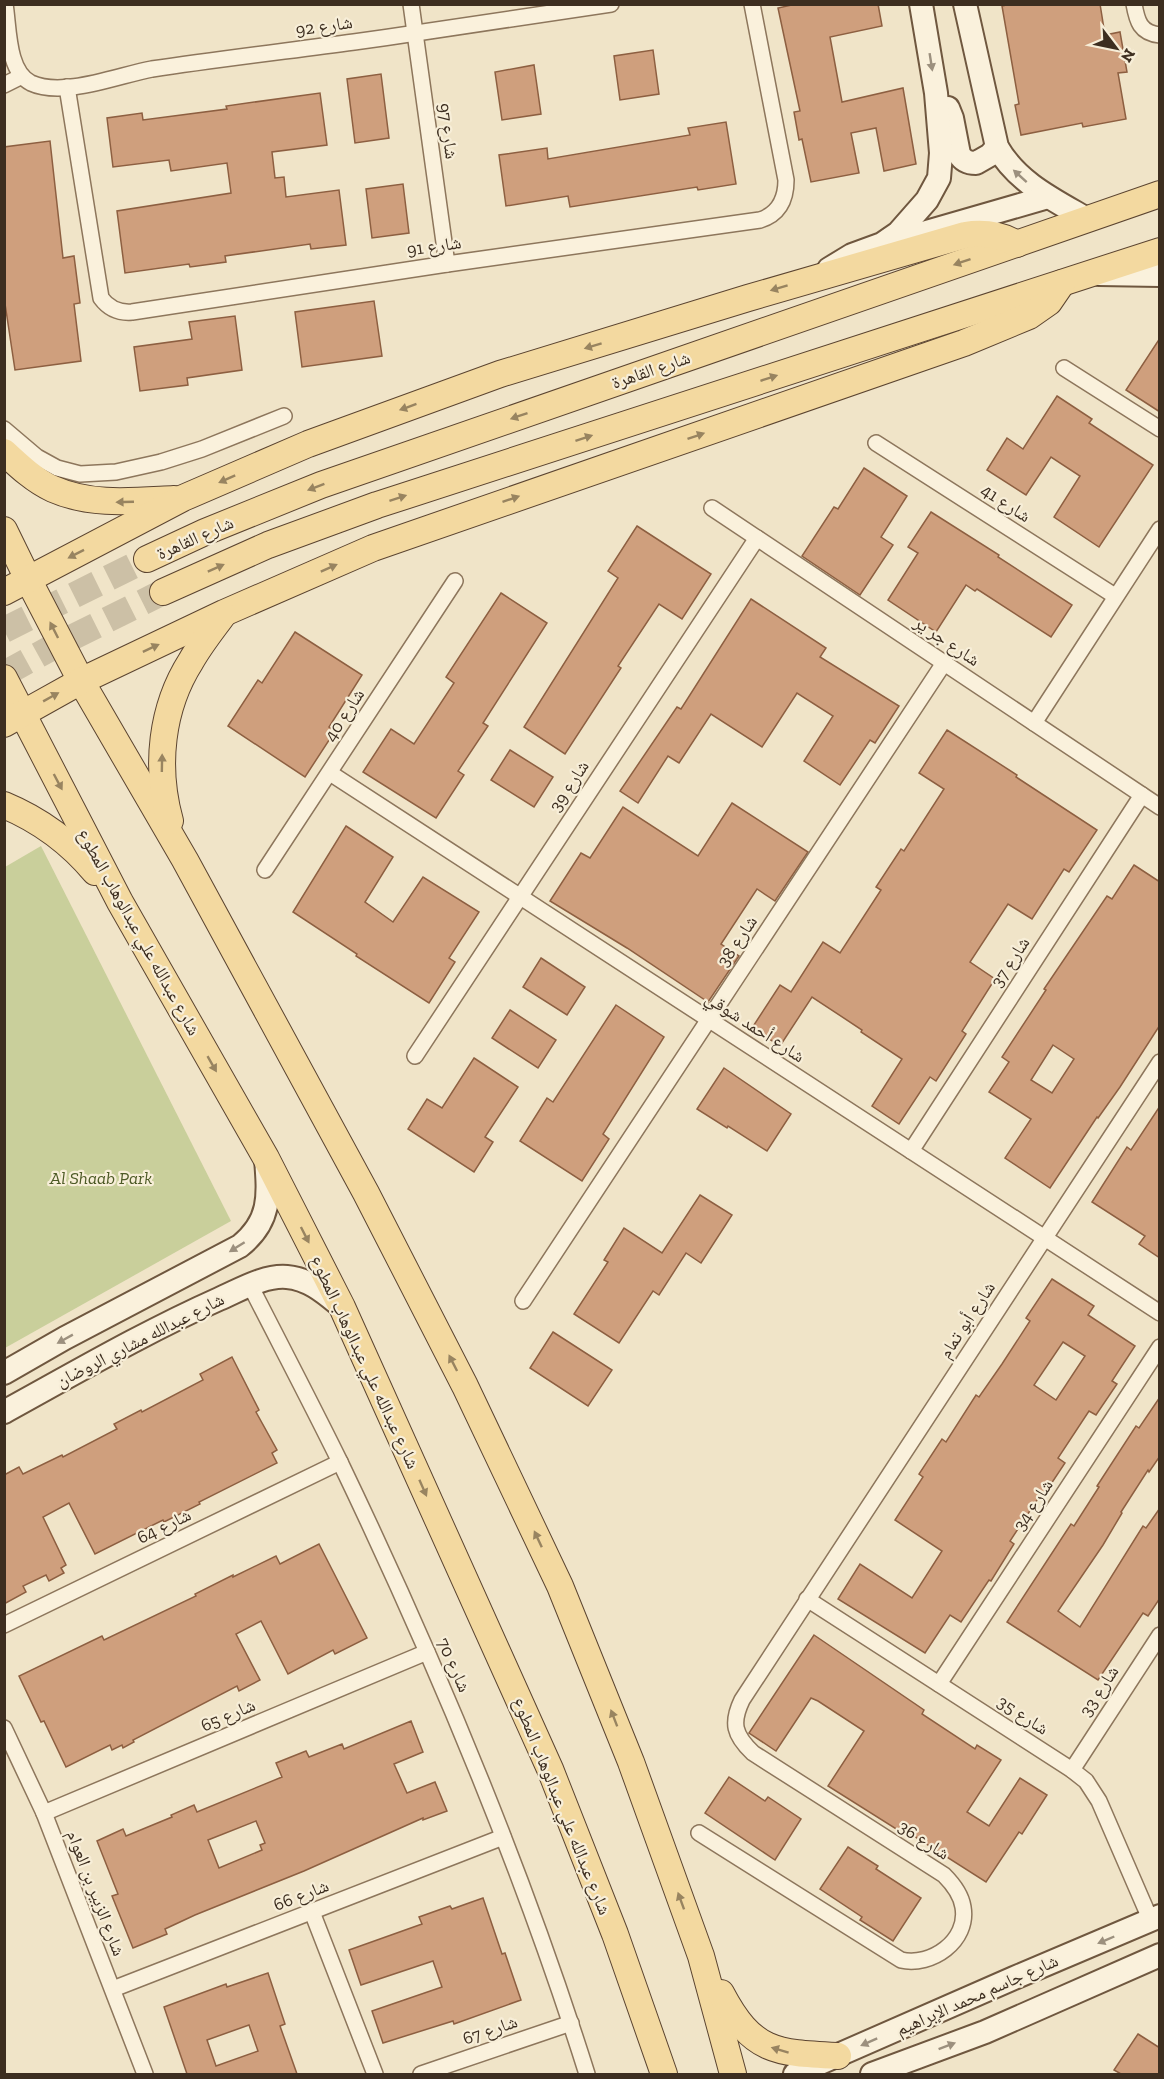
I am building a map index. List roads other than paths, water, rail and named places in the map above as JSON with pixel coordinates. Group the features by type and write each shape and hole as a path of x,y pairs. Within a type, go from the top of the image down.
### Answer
{"main road":[{"name":"شارع القاهرة","path":"147,559 205,532 321,485 1160,194"},
{"path":"4,592 183,498 308,444 500,374 817,277 965,235 998,236 1017,244"},
{"name":"شارع القاهرة","path":"163,592 268,545 367,509 1160,251"},
{"path":"13,719 81,681 224,613 373,548 964,343 1029,316 1048,302 1062,283"},
{"path":"4,452 34,478 54,489 76,496 118,502 183,498"},
{"path":"4,530 81,681 185,860 366,1193 465,1386 560,1586 622,1739 701,1956 733,2074"},
{"path":"185,860 173,833 165,804 162,745 177,688 190,661 224,613"},
{"name":"شارع عبدالله علي عبدالوهاب المطوع","path":"4,678 13,719 266,1158 342,1307 550,1769 615,1934 664,2074"},
{"path":"4,805 37,821 65,841 93,869 120,902"},
{"path":"701,1956 733,2016 756,2040 784,2052 838,2056"}],"street":[{"path":"4,85 22,76 14,65 5,4"},
{"name":"شارع 97","path":"411,4 447,264"},
{"name":"شارع 92","path":"22,76 32,83 44,86 67,87 150,70 611,4"},
{"name":"شارع 91","path":"67,87 100,294 103,301 112,309 132,312 447,264 760,220 773,214 783,198 786,180 752,4"},
{"path":"891,239 905,227 927,200 939,178 941,153 936,93 921,4"},
{"path":"965,4 996,147 1005,162 1022,178 1048,197 1087,219"},
{"path":"1134,4 1138,24 1154,34"},
{"path":"936,93 949,111 959,154 962,158 976,163 990,155 996,147"},
{"path":"817,277 852,255 891,239 923,233 1048,197"},
{"path":"1091,273 1160,276"},
{"path":"1064,368 1160,429"},
{"path":"4,429 37,457 57,468 81,474 116,471 160,462 284,416"},
{"name":"شارع 41","path":"876,443 1115,596"},
{"name":"شارع جر ير","path":"712,508 1160,807"},
{"path":"1034,723 1160,529"},
{"name":"شارع 39","path":"415,1056 757,538"},
{"name":"شارع 40","path":"266,870 455,581"},
{"name":"شارع 38","path":"523,1301 944,663"},
{"name":"شارع أحمد شوقي","path":"330,773 1160,1313"},
{"name":"شارع 37","path":"911,1151 1142,795"},
{"name":"شارع أبو تمام","path":"807,1599 1160,1062"},
{"name":"شارع عبدالله مشاري الروضان","path":"4,1373 240,1246 262,1221 268,1199 266,1158"},
{"name":"شارع عبدالله مشاري الروضان","path":"4,1412 171,1320 250,1285 274,1277 300,1279 317,1288 342,1307"},
{"name":"شارع 70","path":"250,1285 340,1462 476,1764 571,2023 587,2074"},
{"path":"162,1287 168,1290 175,1301 174,1315 171,1320"},
{"name":"شارع 34","path":"939,1684 1160,1347"},
{"name":"شارع 64","path":"4,1625 340,1462"},
{"name":"شارع 35","path":"807,1599 1086,1781 1099,1801 1155,1919"},
{"name":"شارع 36","path":"699,1833 901,1960 912,1963 934,1958 951,1944 961,1926 963,1906 960,1894 944,1875 759,1757 740,1738 735,1720 736,1712 807,1599"},
{"name":"شارع 33","path":"1072,1770 1160,1635"},
{"name":"شارع 65","path":"44,1813 427,1652"},
{"name":"شارع الزبير بن العوام","path":"4,1728 44,1813 145,2074"},
{"name":"شارع 66","path":"113,1989 503,1837"},
{"path":"312,1912 375,2074"},
{"name":"شارع جاسم محمد الإبراهيم","path":"795,2074 1155,1919"},
{"name":"شارع جاسم محمد الإبراهيم","path":"872,2074 985,2032 1160,1955"},
{"path":"1014,1978 1013,1999 1023,2010 1029,2012"},
{"path":"971,1997 977,2000 986,2011 988,2018 985,2032"},
{"name":"شارع 67","path":"421,2074 571,2023"}],"tunnel":[{"path":"4,630 147,559"},
{"path":"4,674 163,592"}],"park label":[{"name":"Al Shaab Park","path":"101,1178"}]}
